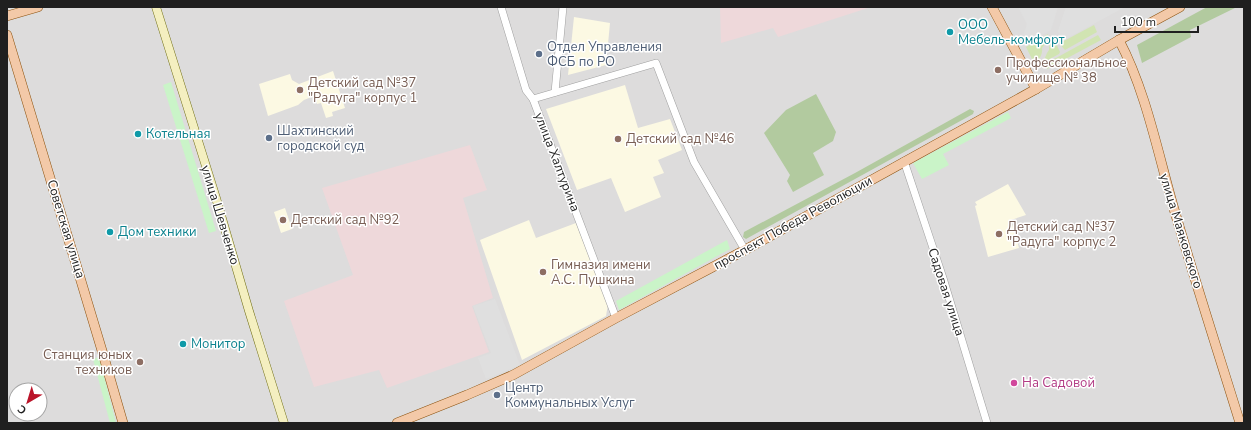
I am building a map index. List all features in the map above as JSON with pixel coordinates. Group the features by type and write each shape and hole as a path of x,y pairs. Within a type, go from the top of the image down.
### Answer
{"main road":[{"path":"7,16 38,7"},
{"name":"улица Шевченко","path":"156,7 284,423"},
{"path":"992,7 1036,89"},
{"name":"проспект Победа Революции","path":"398,423 513,375 616,318 745,250 1036,89 1119,40 1180,7"},
{"name":"Советская улица","path":"7,35 101,347 122,423"},
{"name":"улица Маяковского","path":"1119,40 1132,67 1143,101 1174,210 1240,423"}],"street":[{"name":"улица Халтурина","path":"501,7 526,90 533,99 616,318"},
{"path":"555,92 563,7"},
{"path":"533,99 656,62 694,162 745,250"},
{"name":"Садовая улица","path":"904,161 987,423"}],"shaded area":[{"path":"7,7 1244,7 1244,423 7,423"},
{"path":"720,7 871,7 778,37 773,28 721,43"},
{"path":"1018,7 1058,7 1051,30 1026,44 1022,38 1027,24"},
{"path":"1066,7 1125,7 1062,41 1058,31"},
{"path":"574,17 610,23 606,65 568,75"},
{"name":"Детский сад №37 \"Радуга\" корпус 1","path":"333,71 345,108 332,112 333,116 326,118 321,103 317,104 314,96 304,100 298,105 268,116 259,84 290,74 292,80 299,84"},
{"name":"Детский сад №46","path":"625,85 638,128 670,119 682,150 658,160 664,173 653,177 661,197 625,212 611,178 577,190 546,109"},
{"path":"470,145 487,190 463,198 493,298 472,306 489,352 387,388 379,370 314,387 284,301 353,275 322,188"},
{"name":"Детский сад №37 \"Радуга\" корпус 2","path":"1008,184 1026,215 1011,220 1019,248 988,257 975,206 977,205 975,202"},
{"name":"Детский сад №92","path":"285,208 292,229 281,233 274,212"},
{"name":"Гимназия имени А.С. Пушкина","path":"529,220 536,238 576,223 608,304 606,316 522,360 480,240"},
{"path":"495,299 520,365 486,379 478,358 491,353 473,306"}],"green space":[{"path":"1207,7 1237,7 1190,30 1191,37 1142,63 1137,45"},
{"path":"1094,25 1097,32 1065,50 1063,48 1060,43"},
{"path":"1048,34 1039,59 1037,62 1033,61 1026,47 1034,42 1038,43 1040,39"},
{"path":"1098,35 1101,40 1047,69 1045,64"},
{"path":"1053,37 1060,52 1046,61 1044,60"},
{"path":"171,82 216,231 209,233 163,85"},
{"path":"816,94 836,132 833,141 813,153 824,175 793,192 787,181 790,175 764,133 786,110"},
{"path":"970,109 974,111 973,114 746,239 743,237 744,232 855,173"},
{"path":"1008,112 1011,118 943,154 949,165 922,179 913,163"},
{"path":"727,240 730,249 619,310 616,301"},
{"path":"99,357 116,423 110,423 93,359"}],"place":[{"name":"ООО Мебель-комфорт","path":"950,32"},
{"name":"Отдел Управления ФСБ по РО","path":"539,54"},
{"name":"Профессиональное училище № 38","path":"998,70"},
{"name":"Детский сад №37 \"Радуга\" корпус 1","path":"300,90"},
{"name":"Котельная","path":"138,134"},
{"name":"Шахтинский городской суд","path":"269,138"},
{"name":"Детский сад №46","path":"618,139"},
{"name":"Детский сад №92","path":"283,220"},
{"name":"Дом техники","path":"110,232"},
{"name":"Детский сад №37 \"Радуга\" корпус 2","path":"999,234"},
{"name":"Гимназия имени А.С. Пушкина","path":"543,272"},
{"name":"Монитор","path":"183,344"},
{"name":"Станция юных техников","path":"140,362"},
{"name":"На Садовой","path":"1014,383"},
{"name":"Центр Коммунальных Услуг","path":"497,395"}]}
